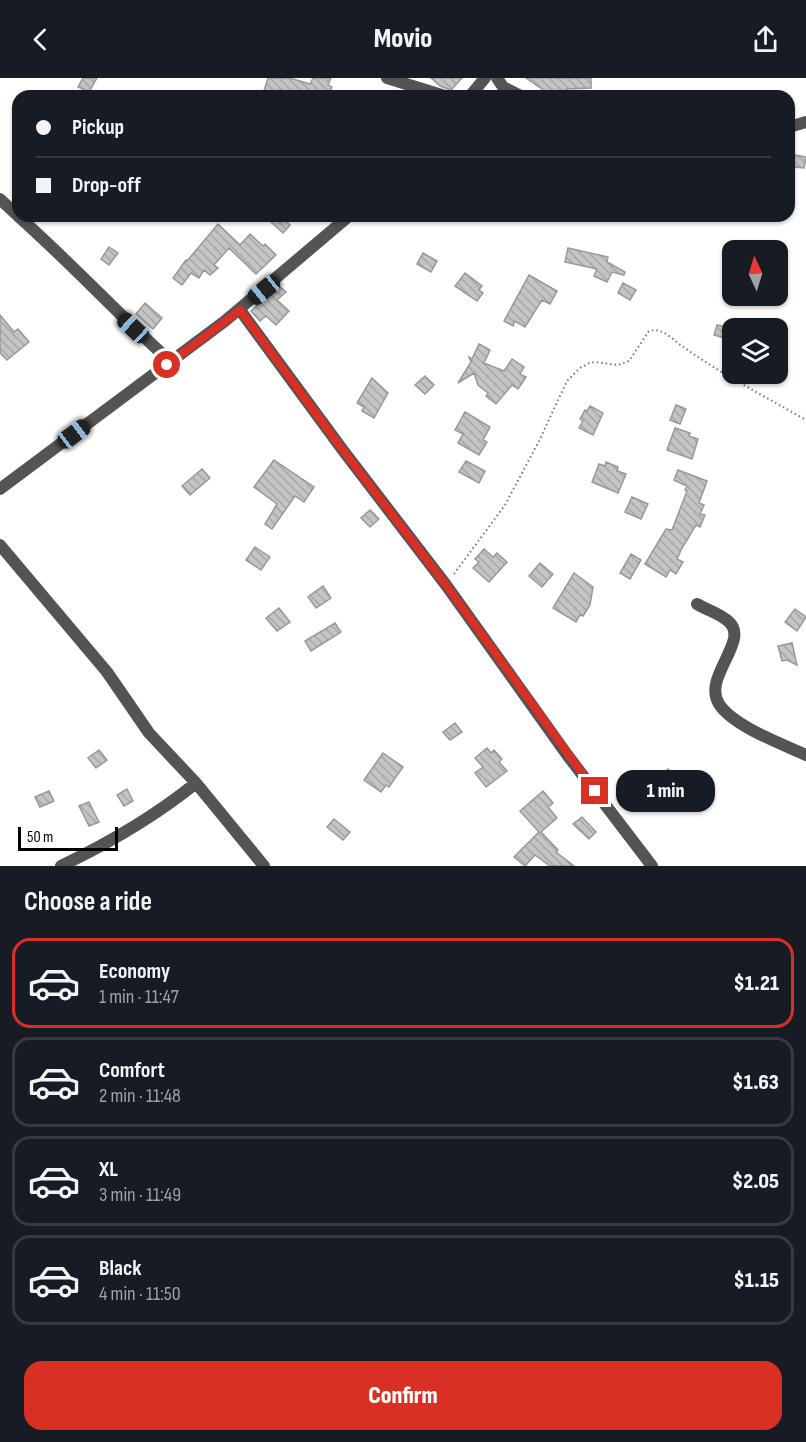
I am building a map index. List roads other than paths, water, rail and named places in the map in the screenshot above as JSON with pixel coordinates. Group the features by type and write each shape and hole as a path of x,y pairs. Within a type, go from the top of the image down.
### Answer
{"street":[{"path":"387,78 426,90"},
{"path":"475,90 485,78"},
{"path":"496,78 503,87 509,90"},
{"path":"0,199 12,210"},
{"path":"25,222 65,258 122,318 171,362"},
{"path":"0,489 240,310 342,222"},
{"path":"240,310 446,585 568,756 652,866"},
{"path":"0,545 107,672 149,733 196,783 264,866"},
{"path":"697,604 726,619 735,632 715,682 714,694 721,708 740,723 806,755"},
{"path":"61,866 118,837 167,807 196,783"}]}
